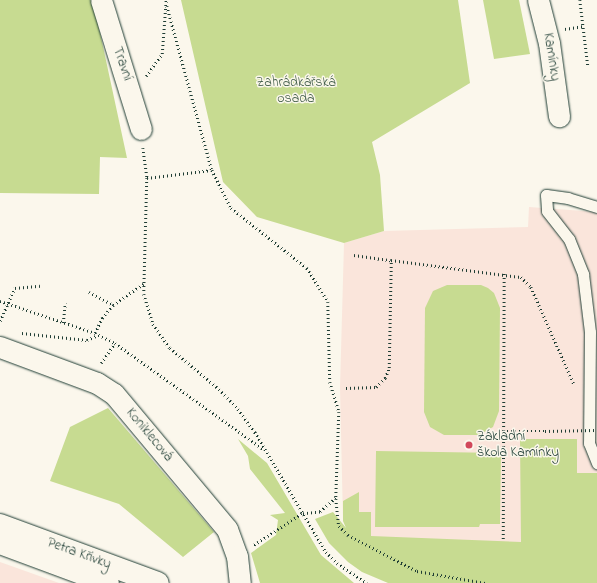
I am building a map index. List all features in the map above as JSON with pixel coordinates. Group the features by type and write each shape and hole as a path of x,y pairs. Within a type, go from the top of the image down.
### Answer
{"street":[{"name":"Travní","path":"101,0 132,95 141,129"},
{"name":"Kamínky","path":"538,0 550,43 559,116"},
{"name":"Koniklecová","path":"0,347 97,383 114,394 227,529 237,556 240,583"},
{"name":"Petra Křivky","path":"0,525 158,583"},
{"name":"Petra Křivky","path":"0,543 108,583"}],"lane":[{"path":"597,207 568,198 546,195 547,211 569,239 583,274 590,332 589,443 597,463"}],"path":[{"path":"132,95 162,54 166,0"},
{"path":"580,0 583,8 588,66"},
{"path":"166,6 212,170 231,208 307,268 328,302 330,382 339,412 336,498 339,526 348,535 417,571 485,583"},
{"path":"141,129 147,178 144,284 147,310 160,337 233,404 265,451 318,540 337,563 368,583"},
{"path":"147,178 212,170"},
{"path":"354,255 504,273 521,277 531,287 576,390"},
{"path":"346,388 376,386 385,378 389,368 391,260"},
{"path":"503,539 504,273"},
{"path":"95,333 102,318 112,305 144,284"},
{"path":"0,321 6,303 15,288 40,286"},
{"path":"89,292 112,305"},
{"path":"0,301 95,333 115,343 265,451"},
{"path":"64,303 64,322"},
{"path":"16,332 87,340 98,335"},
{"path":"100,368 115,343"},
{"path":"503,431 596,430"},
{"path":"247,550 302,514 320,512 336,498"}],"shaded area":[{"name":"Základní škola Kamínky","path":"529,207 597,212 597,583 419,568 343,521 340,388 344,243 384,231 528,227"},
{"path":"0,562 59,583 0,583"}],"green space":[{"path":"0,0 93,0 127,158 100,157 99,194 0,193"},
{"name":"Zahrádkářská osada","path":"181,0 458,0 470,83 372,142 380,175 384,231 344,243 257,217 223,182"},
{"path":"483,0 519,0 530,54 494,59"},
{"path":"447,285 481,285 488,288 494,293 500,308 499,411 493,427 479,435 444,435 430,427 424,412 425,308 433,291"},
{"path":"108,408 214,532 183,557 119,504 50,481 70,427"},
{"path":"238,439 267,463 321,555 354,583 260,583 251,553 276,535 278,520 270,515 285,513 250,469 248,456"},
{"path":"520,439 577,439 577,473 597,473 597,583 388,583 362,572 348,562 329,543 315,519 333,512 346,528 343,521 343,501 359,492 359,512 371,512 371,536 521,542"},
{"path":"376,451 501,453 500,524 480,524 479,527 375,527"}],"place":[{"name":"Základní škola Kamínky","path":"469,445"}]}
